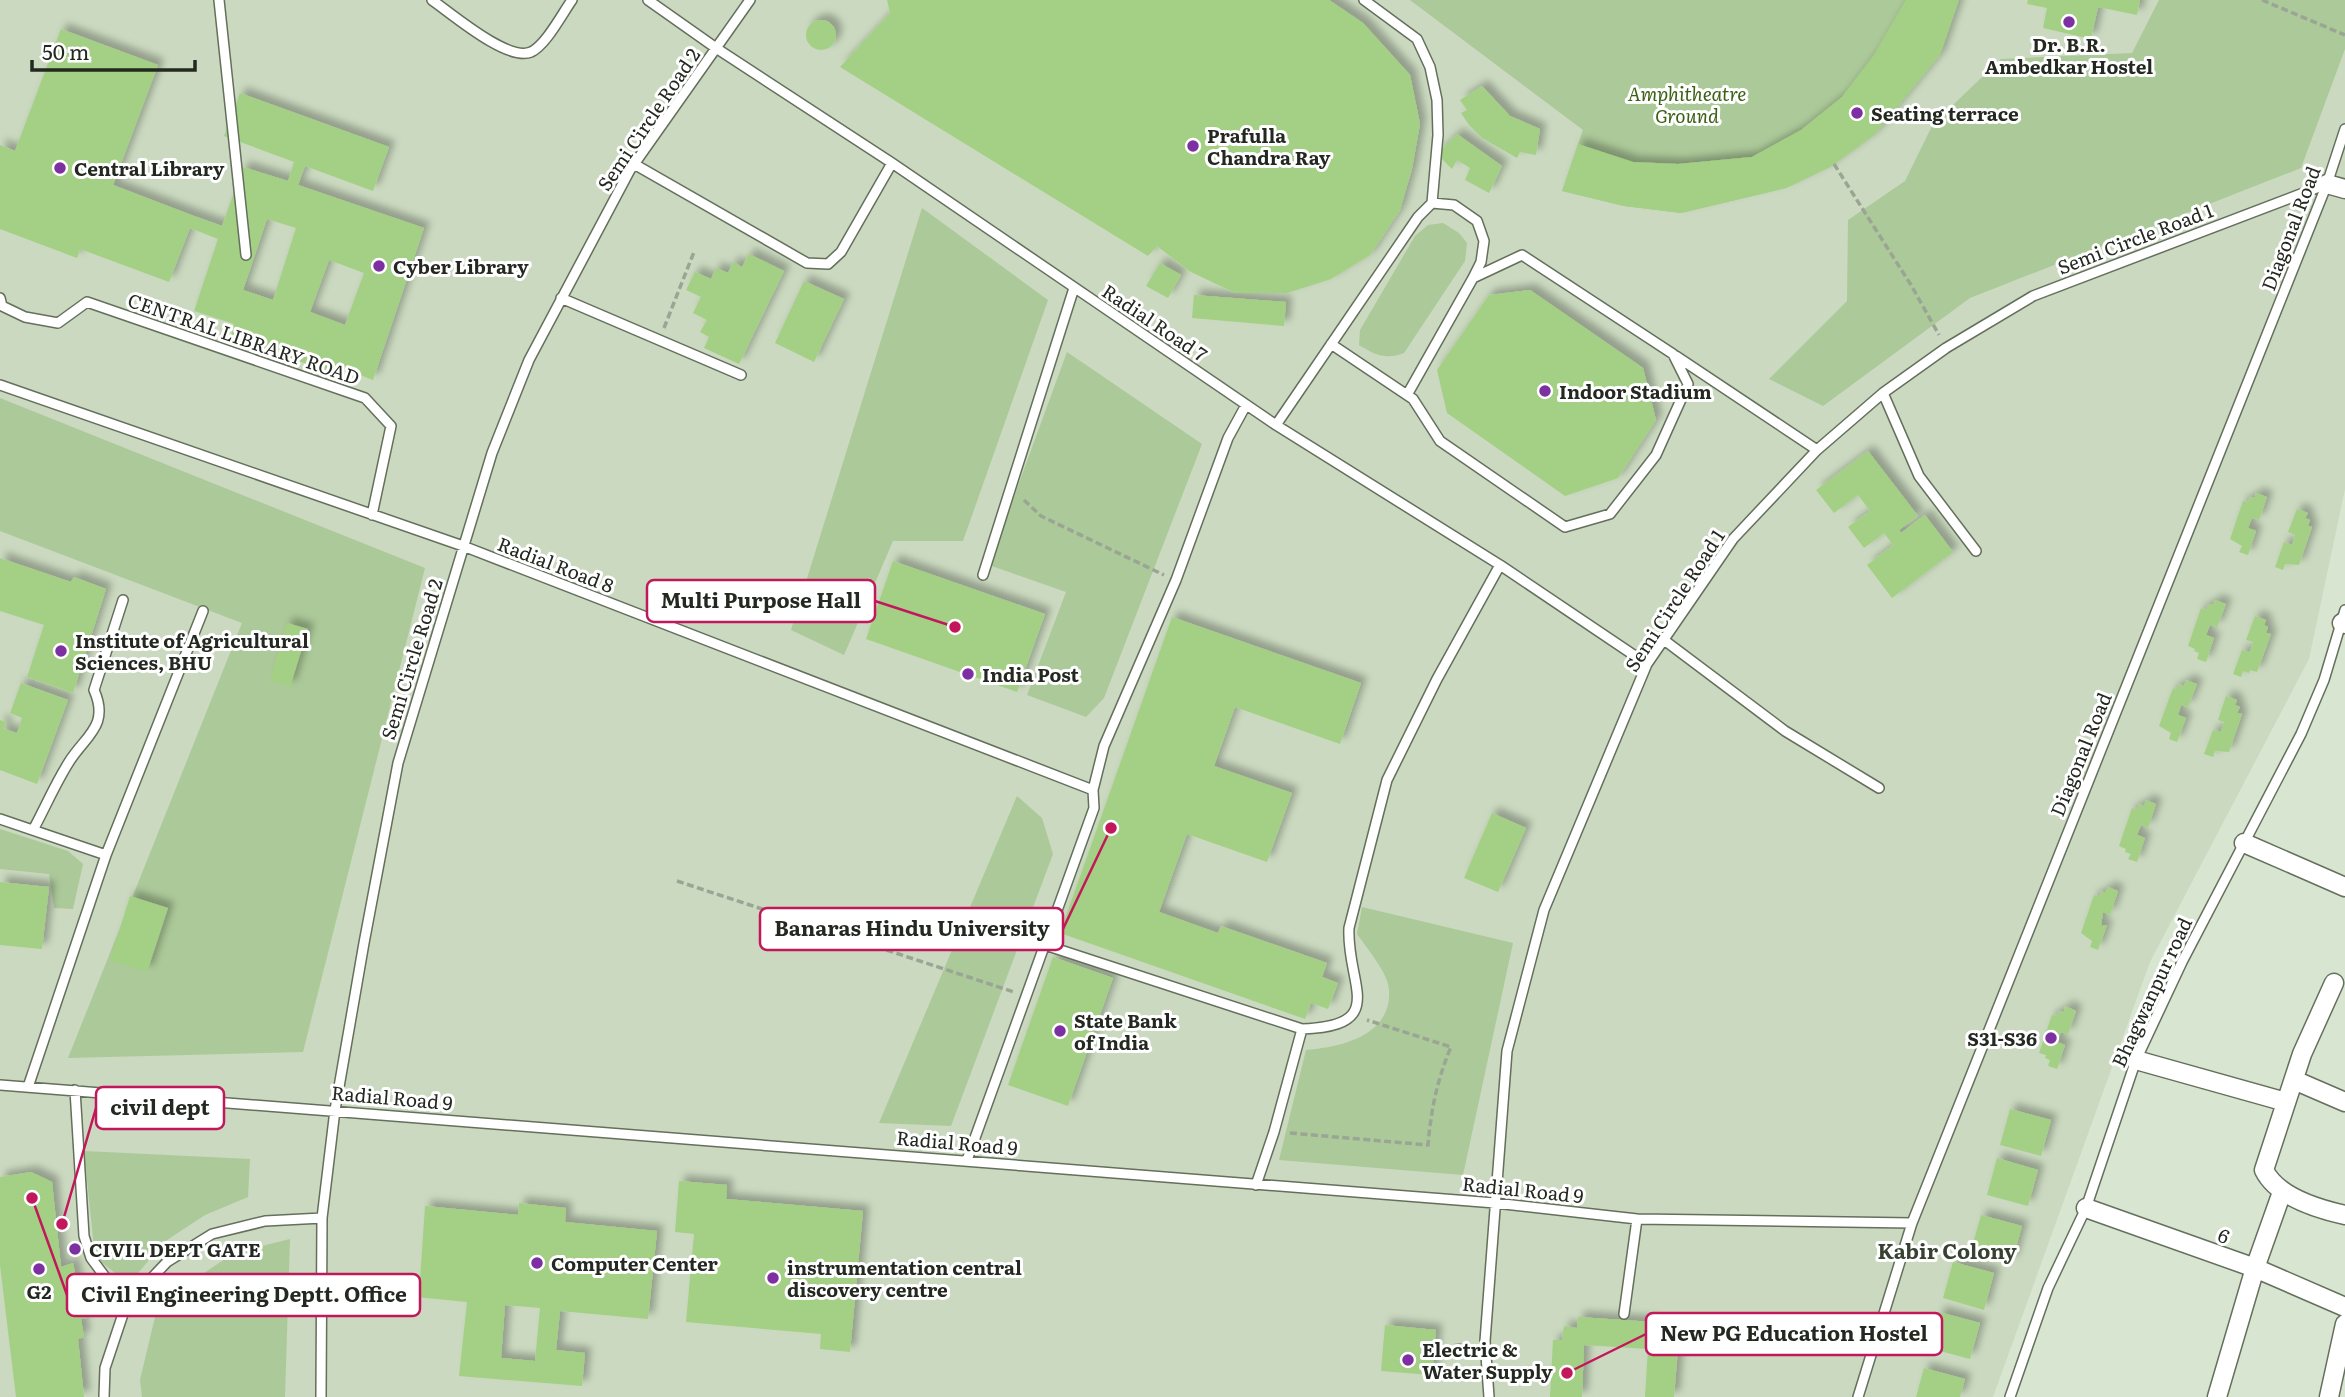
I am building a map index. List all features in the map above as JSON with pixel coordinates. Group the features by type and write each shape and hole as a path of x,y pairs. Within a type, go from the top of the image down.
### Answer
{"street":[{"path":"2326,184 2345,189"},
{"path":"2244,843 2345,887"},
{"path":"2334,983 2294,1080 2264,1170 2267,1177 2282,1192 2330,1212 2345,1215"},
{"path":"2136,1060 2286,1102"},
{"path":"2294,1080 2345,1102"},
{"path":"2217,1397 2255,1268 2282,1192"},
{"name":"6","path":"2086,1208 2255,1268 2345,1307"},
{"path":"2329,1397 2345,1324"}],"lane":[{"path":"219,0 246,255"},
{"path":"432,0 503,49 519,54 532,51 543,42 572,0"},
{"name":"Radial Road 7","path":"648,0 1276,425 1500,565 1647,664"},
{"name":"Semi Circle Road 2","path":"321,1397 322,1218 335,1110 398,763 463,546 492,453 529,360 561,298 634,164 750,0"},
{"path":"1276,425 1418,217 1432,203 1438,135 1437,100 1430,66 1417,39 1364,0"},
{"name":"Diagonal Road","path":"1858,1397 1912,1223 2326,184 2345,128"},
{"path":"634,164 807,263 828,264 841,252 892,163"},
{"name":"Semi Circle Road 1","path":"1489,1397 1485,1341 1507,1051 1544,910 1647,664 1733,540 1817,450 1883,393 1946,348 2033,296 2326,184"},
{"path":"1407,395 1481,262 1484,241 1477,220 1454,205 1432,203"},
{"path":"1473,278 1522,255 1817,450"},
{"path":"983,575 1074,288"},
{"path":"561,298 741,375"},
{"name":"CENTRAL LIBRARY ROAD","path":"0,299 2,306 25,317 58,323 87,302 365,398 391,425 372,515"},
{"path":"1331,344 1413,400 1440,442 1565,527 1610,514 1656,455 1688,384 1673,354"},
{"name":"Radial Road 8","path":"0,385 463,546 1093,790"},
{"path":"1883,393 1919,476 1976,551"},
{"path":"967,1160 1094,808 1093,790 1104,746 1176,580 1228,438 1246,405"},
{"path":"1045,944 1301,1029 1328,1028 1345,1022 1355,1010 1358,984 1348,947 1349,928 1387,780 1437,679 1500,565"},
{"path":"33,830 70,760 90,737 99,719 99,701 94,690 123,600"},
{"path":"27,1087 106,855 203,611"},
{"name":"Bhagwanpur road","path":"2010,1397 2048,1288 2086,1208 2136,1060 2182,962 2301,734 2325,680 2344,619"},
{"path":"1664,640 1785,731 1879,788"},
{"path":"0,819 106,855"},
{"path":"1256,1185 1301,1029"},
{"name":"Radial Road 9","path":"0,1085 1495,1203 1637,1219 1912,1223"},
{"path":"75,1090 84,1236 91,1258 126,1305"},
{"path":"104,1397 105,1368 126,1305 167,1262 212,1234 265,1221 322,1218"},
{"path":"1624,1314 1637,1219"}],"path":[{"path":"2262,0 2345,35"},
{"path":"1834,164 1911,285 1946,348"},
{"path":"660,340 694,252"},
{"path":"1009,487 1041,516 1176,580"},
{"path":"677,881 1026,996"},
{"path":"1273,1132 1428,1145 1431,1107 1440,1072 1451,1047 1351,1015"},
{"path":"1434,1349 1485,1341"}],"shaded area":[{"path":"0,0 2345,0 2345,489 2309,659 2150,962 1993,1397 0,1397"}],"green space":[{"name":"Amphitheatre Ground","path":"1410,0 1959,0 1940,55 1874,135 1830,167 1786,188 1681,213 1624,206 1562,191 1583,130"},
{"path":"2159,0 2345,0 2345,49 2301,168 1970,298 1823,406 1769,379 1847,301 1848,220 1905,181 1933,124 2001,59 2132,53"},
{"path":"922,208 1048,300 963,541 893,541 844,655 791,630"},
{"path":"1443,223 1459,233 1467,243 1465,261 1404,353 1381,355 1359,345 1360,330 1415,236 1428,225"},
{"path":"1067,352 1202,444 1104,698 1086,717 1027,695 1066,592 989,565"},
{"path":"0,398 425,568 303,1052 68,1058 242,623 0,531"},
{"path":"1017,796 1042,818 1053,854 951,1126 879,1123"},
{"path":"0,829 68,851 83,864 73,909 54,908 49,874 0,869"},
{"path":"1362,907 1513,943 1463,1175 1279,1160 1306,1050 1334,1046 1362,1036 1382,1018 1388,1006 1389,990 1385,976 1357,934"},
{"path":"84,1151 250,1159 248,1197 205,1215 164,1242 129,1284 95,1257"},
{"path":"290,1239 285,1397 142,1397 140,1380 155,1317 186,1285 234,1253"}],"building":[{"name":"Prafulla Chandra Ray","path":"887,0 1329,0 1363,23 1410,75 1420,124 1412,169 1400,210 1370,255 1331,279 1287,293 1235,293 1189,271 1157,246 1148,256 840,67 890,13"},
{"name":"Seating terrace","path":"1906,0 1959,0 1940,55 1874,135 1830,167 1786,188 1681,213 1624,206 1562,191 1578,144 1633,162 1678,164 1752,157 1801,130 1842,97 1874,55"},
{"name":"Dr. B.R. Ambedkar Hostel","path":"2028,0 2140,0 2137,15 2098,7 2091,39 2043,28 2047,8 2027,4"},
{"path":"821,20 832,24 836,35 832,46 821,50 810,46 806,35 810,24"},
{"path":"61,29 158,65 113,185 194,216 222,226 243,167 288,181 294,162 224,136 240,93 389,147 373,191 305,166 298,185 424,228 373,380 342,368 337,375 231,336 234,324 194,311 218,239 190,228 169,282 80,249 77,258 0,229 0,145 15,151","holes":["267,219 296,228 273,300 243,290","329,260 364,273 345,325 310,312"]},
{"path":"1482,86 1510,116 1540,129 1536,155 1520,152 1517,158 1482,138 1469,125 1461,113 1467,110 1460,100"},
{"path":"1457,134 1502,166 1489,193 1465,180 1470,168 1457,160 1452,169 1437,154"},
{"path":"749,254 784,271 739,364 704,348 709,337 700,332 707,320 693,313 701,297 686,290 695,272 711,279 716,268 728,273 733,262 742,267"},
{"path":"1160,263 1181,275 1168,298 1146,286"},
{"path":"804,281 844,299 814,362 775,343"},
{"name":"Indoor Stadium","path":"1530,290 1643,368 1656,420 1618,478 1565,496 1447,413 1437,370 1489,295"},
{"path":"1194,295 1286,302 1284,326 1192,318"},
{"path":"1868,451 1918,516 1899,530 1901,533 1925,515 1953,552 1892,598 1867,565 1893,545 1884,533 1864,548 1848,527 1870,511 1858,495 1834,513 1816,490"},
{"path":"2256,493 2267,497 2259,520 2252,518 2248,528 2256,531 2248,555 2239,552 2242,546 2230,539 2243,501 2248,502 2250,497 2255,498"},
{"path":"2297,509 2308,513 2305,518 2310,520 2308,526 2312,527 2299,565 2285,564 2283,570 2275,567 2284,542 2292,545 2295,535 2288,532"},
{"name":"Institute of Agricultural Sciences, BHU","path":"0,558 71,582 74,577 106,589 73,693 27,677 44,625 0,611"},
{"path":"893,561 1045,614 1017,692 866,639"},
{"path":"2215,600 2226,604 2217,627 2210,625 2206,635 2214,638 2206,662 2197,659 2199,653 2188,646 2201,608 2206,610 2208,604 2213,605"},
{"path":"2255,616 2266,620 2266,633 2271,634 2257,672 2243,671 2241,677 2233,674 2242,650 2250,652 2253,642 2246,640"},
{"path":"1172,617 1361,683 1340,744 1235,707 1214,766 1292,793 1267,862 1187,834 1159,912 1218,933 1221,926 1327,963 1322,977 1338,983 1328,1009 1311,1003 1305,1019 1060,933"},
{"path":"287,623 308,629 290,687 270,680"},
{"path":"2186,680 2197,684 2188,707 2181,705 2178,715 2186,718 2177,742 2169,739 2171,733 2159,726 2173,688 2177,690 2179,684 2184,686"},
{"path":"21,683 68,700 37,784 0,770 0,720 6,722 4,729 17,733 22,718 10,713"},
{"path":"2226,696 2237,700 2235,705 2240,707 2237,713 2242,714 2229,752 2215,751 2213,757 2204,754 2213,730 2221,732 2224,722 2218,720"},
{"path":"2146,800 2156,804 2148,828 2141,825 2137,835 2145,838 2137,862 2128,859 2131,854 2119,846 2132,808 2137,810 2139,804 2144,806"},
{"path":"1492,813 1526,828 1498,892 1464,878"},
{"path":"0,882 49,887 42,949 0,945"},
{"path":"2108,887 2118,891 2110,915 2103,912 2101,926 2107,925 2098,950 2090,947 2092,941 2081,933 2094,895 2099,897 2101,891 2105,893"},
{"path":"130,896 168,908 147,972 110,960"},
{"name":"State Bank of India","path":"1053,957 1113,978 1068,1106 1008,1085"},
{"name":"S31-S36","path":"2065,1006 2076,1011 2068,1034 2061,1032 2057,1042 2065,1045 2057,1069 2048,1066 2050,1060 2039,1053 2052,1015 2057,1016 2059,1011 2064,1012"},
{"path":"2010,1109 2051,1120 2041,1156 2000,1145"},
{"path":"1997,1158 2038,1170 2028,1206 1987,1195"},
{"path":"31,1172 52,1182 61,1267 73,1263 78,1287 104,1283 108,1314 81,1319 84,1337 78,1339 84,1397 16,1397 0,1265 0,1177"},
{"name":"instrumentation central discovery centre","path":"679,1181 727,1185 726,1199 863,1211 850,1352 820,1349 821,1334 686,1322 694,1234 675,1232"},
{"name":"Computer Center","path":"519,1203 566,1208 565,1222 657,1231 648,1319 560,1311 556,1350 585,1353 582,1386 459,1376 467,1302 416,1297 419,1295 425,1206 518,1215","holes":["505,1305 540,1308 535,1361 501,1358"]},
{"path":"1981,1215 2022,1226 2012,1262 1971,1251"},
{"path":"1953,1262 1994,1273 1984,1310 1943,1298"},
{"path":"1939,1312 1980,1323 1970,1359 1929,1348"},
{"path":"1578,1317 1653,1322 1652,1332 1665,1334 1664,1347 1678,1349 1674,1397 1645,1397 1648,1349 1584,1345 1582,1397 1550,1397 1553,1340 1562,1340 1564,1326 1577,1328"},
{"name":"Electric & Water Supply","path":"1385,1325 1436,1330 1432,1375 1381,1371"},
{"path":"1924,1368 1965,1379 1960,1397 1916,1397"}],"place":[{"name":"Dr. B.R. Ambedkar Hostel","path":"2069,22"},
{"name":"Seating terrace","path":"1857,113"},
{"name":"Prafulla Chandra Ray","path":"1193,146"},
{"name":"Central Library","path":"60,168"},
{"name":"Cyber Library","path":"379,266"},
{"name":"Indoor Stadium","path":"1545,391"},
{"name":"Multi Purpose Hall","path":"955,627"},
{"name":"Institute of Agricultural Sciences, BHU","path":"61,651"},
{"name":"India Post","path":"968,674"},
{"name":"Banaras Hindu University","path":"1111,828"},
{"name":"State Bank of India","path":"1060,1031"},
{"name":"S31-S36","path":"2051,1038"},
{"name":"Civil Engineering Deptt. Office","path":"32,1198"},
{"name":"civil dept","path":"62,1224"},
{"name":"CIVIL DEPT GATE","path":"75,1249"},
{"name":"Computer Center","path":"537,1263"},
{"name":"G2","path":"39,1269"},
{"name":"instrumentation central discovery centre","path":"773,1278"},
{"name":"Electric & Water Supply","path":"1408,1360"},
{"name":"New PG Education Hostel","path":"1567,1373"}],"district":[{"name":"Kabir Colony","path":"1947,1249"}]}
